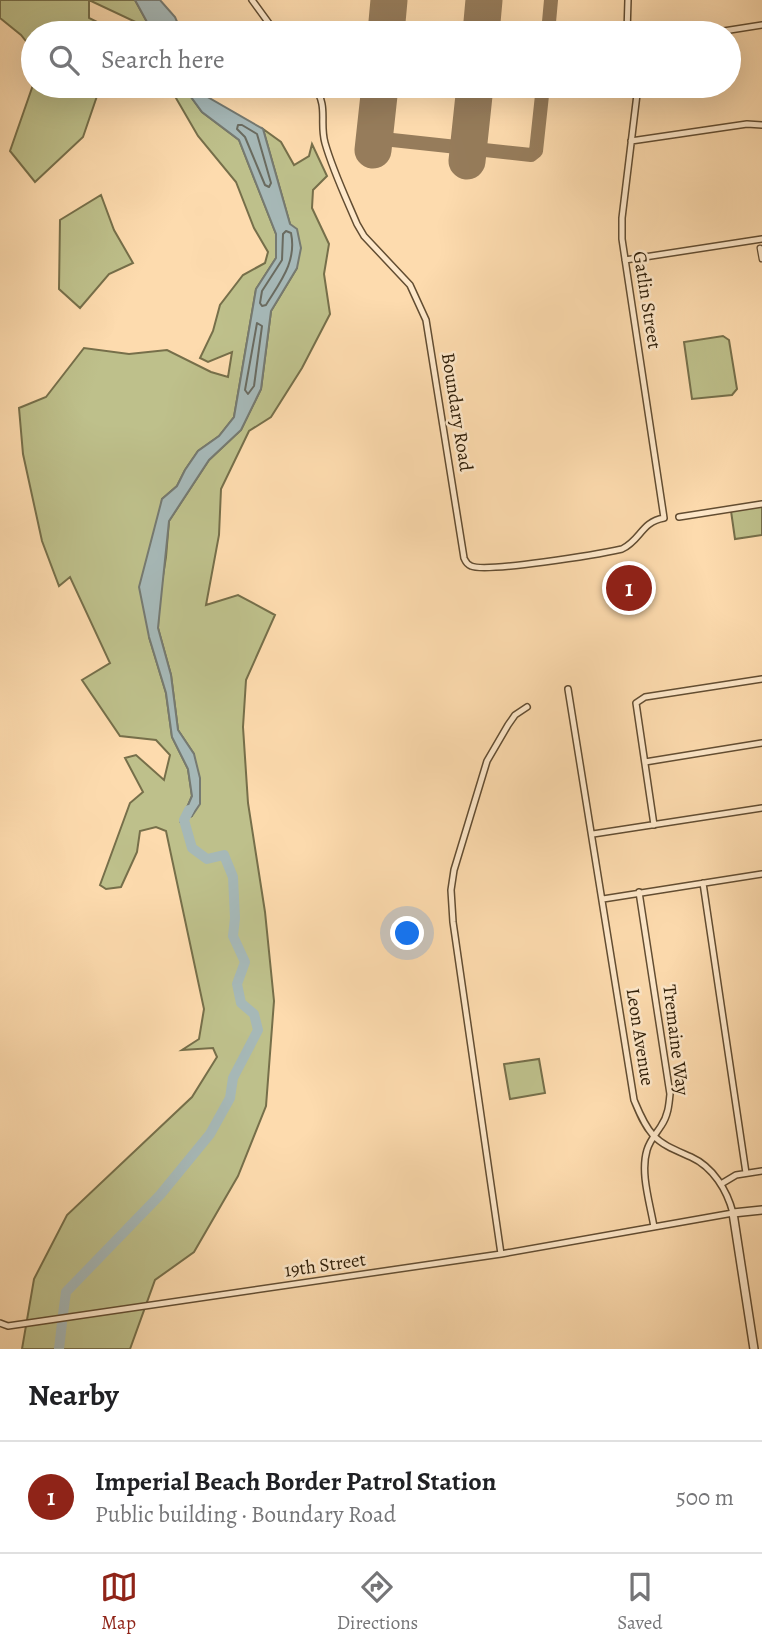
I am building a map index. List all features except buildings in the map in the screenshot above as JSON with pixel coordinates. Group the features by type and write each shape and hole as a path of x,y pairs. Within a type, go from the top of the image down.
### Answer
{"street":[{"path":"252,0 267,21"},
{"path":"628,0 628,21"},
{"path":"741,28 762,24"},
{"name":"Boundary Road","path":"320,98 324,107 323,131 326,147 357,225 410,285 426,320 466,563 473,567 579,559 622,549 631,544 650,522 664,518"},
{"name":"Gatlin Street","path":"636,98 622,218 625,260 664,518"},
{"path":"631,141 747,124 762,125"},
{"path":"625,260 762,239"},
{"path":"760,248 762,259"},
{"path":"679,517 762,504"},
{"path":"654,825 636,703 645,697 762,679"},
{"name":"Leon Avenue","path":"568,689 634,1100 640,1116 653,1136 707,1167 729,1199 754,1349"},
{"path":"501,1254 453,922 451,890 454,870 487,761 508,725 527,707"},
{"path":"645,762 762,743"},
{"path":"593,835 762,808"},
{"path":"603,899 762,874"},
{"path":"702,883 746,1173"},
{"name":"Tremaine Way","path":"639,892 670,1094 668,1113 646,1152 644,1168 654,1227"},
{"path":"720,1185 736,1175 762,1171"},
{"path":"733,1213 762,1210"},
{"name":"19th Street","path":"0,1323 8,1326 107,1313 501,1254 733,1213"}],"green space":[{"path":"0,0 89,0 89,18 95,21 21,21 21,35 0,18"},
{"path":"89,0 135,0 146,21 134,21"},
{"path":"28,98 96,98 83,137 35,182 10,151"},
{"path":"176,98 192,98 202,112 239,140 276,234 276,258 256,289 234,417 219,436 198,451 177,486 162,499 149,637 166,693 172,737 188,769 192,796 182,820 192,816 194,754 178,730 171,675 158,628 169,521 209,460 241,430 261,389 271,311 297,268 290,224 263,129 281,142 294,165 309,156 312,144 327,176 313,190 312,208 329,244 324,274 330,314 302,368 271,417 249,431 221,489 219,535 206,605 238,595 275,615 246,680 243,727 248,803 265,912 274,1001 266,1106 238,1176 194,1252 155,1280 130,1349 22,1349 34,1279 67,1215 192,1097 217,1057 213,1048 182,1050 199,1039 204,1009 166,831 156,827 140,831 137,852 121,887 106,889 100,885 130,803 143,792 125,758 136,755 164,780 170,755 156,740 120,736 82,680 110,663 70,577 59,586 42,541 23,454 19,408 46,397 84,348 129,354 167,350 211,372 228,377 232,352 208,362 200,358 213,331 220,305 243,275 265,263 268,252 254,228 236,182 198,136"},
{"path":"101,195 114,230 133,263 109,274 80,308 59,289 60,220"},
{"path":"723,336 729,340 737,389 732,395 692,399 684,342"},
{"path":"762,506 762,535 735,539 731,511"},
{"path":"539,1059 545,1093 510,1099 504,1064"}],"water":[{"path":"135,0 160,0 177,21 146,21"},
{"path":"192,98 209,98 263,129 290,224 297,229 301,248 297,268 271,311 261,389 241,430 209,460 169,521 158,628 171,675 178,730 194,754 200,778 200,804 192,816 181,821 192,796 188,769 172,737 166,693 149,637 139,587 162,499 177,486 198,451 219,436 234,417 256,289 276,258 276,234 239,140 202,112"}],"waterway":[{"path":"63,1314 66,1292 160,1195 210,1134 230,1098 233,1078 258,1030 254,1014 241,1003 237,984 245,962 233,936 233,877 224,855 207,859 192,848 184,820 189,810"},
{"path":"59,1349 62,1323"}],"taxiway":[{"path":"549,21 551,0"},
{"path":"374,138 531,155 536,151 542,98"}],"runway":[{"path":"387,21 389,0"},
{"path":"482,21 484,0"},
{"path":"373,150 379,98"},
{"path":"467,161 474,98"}],"place":[{"name":"Imperial Beach Border Patrol Station","path":"629,588"}]}
